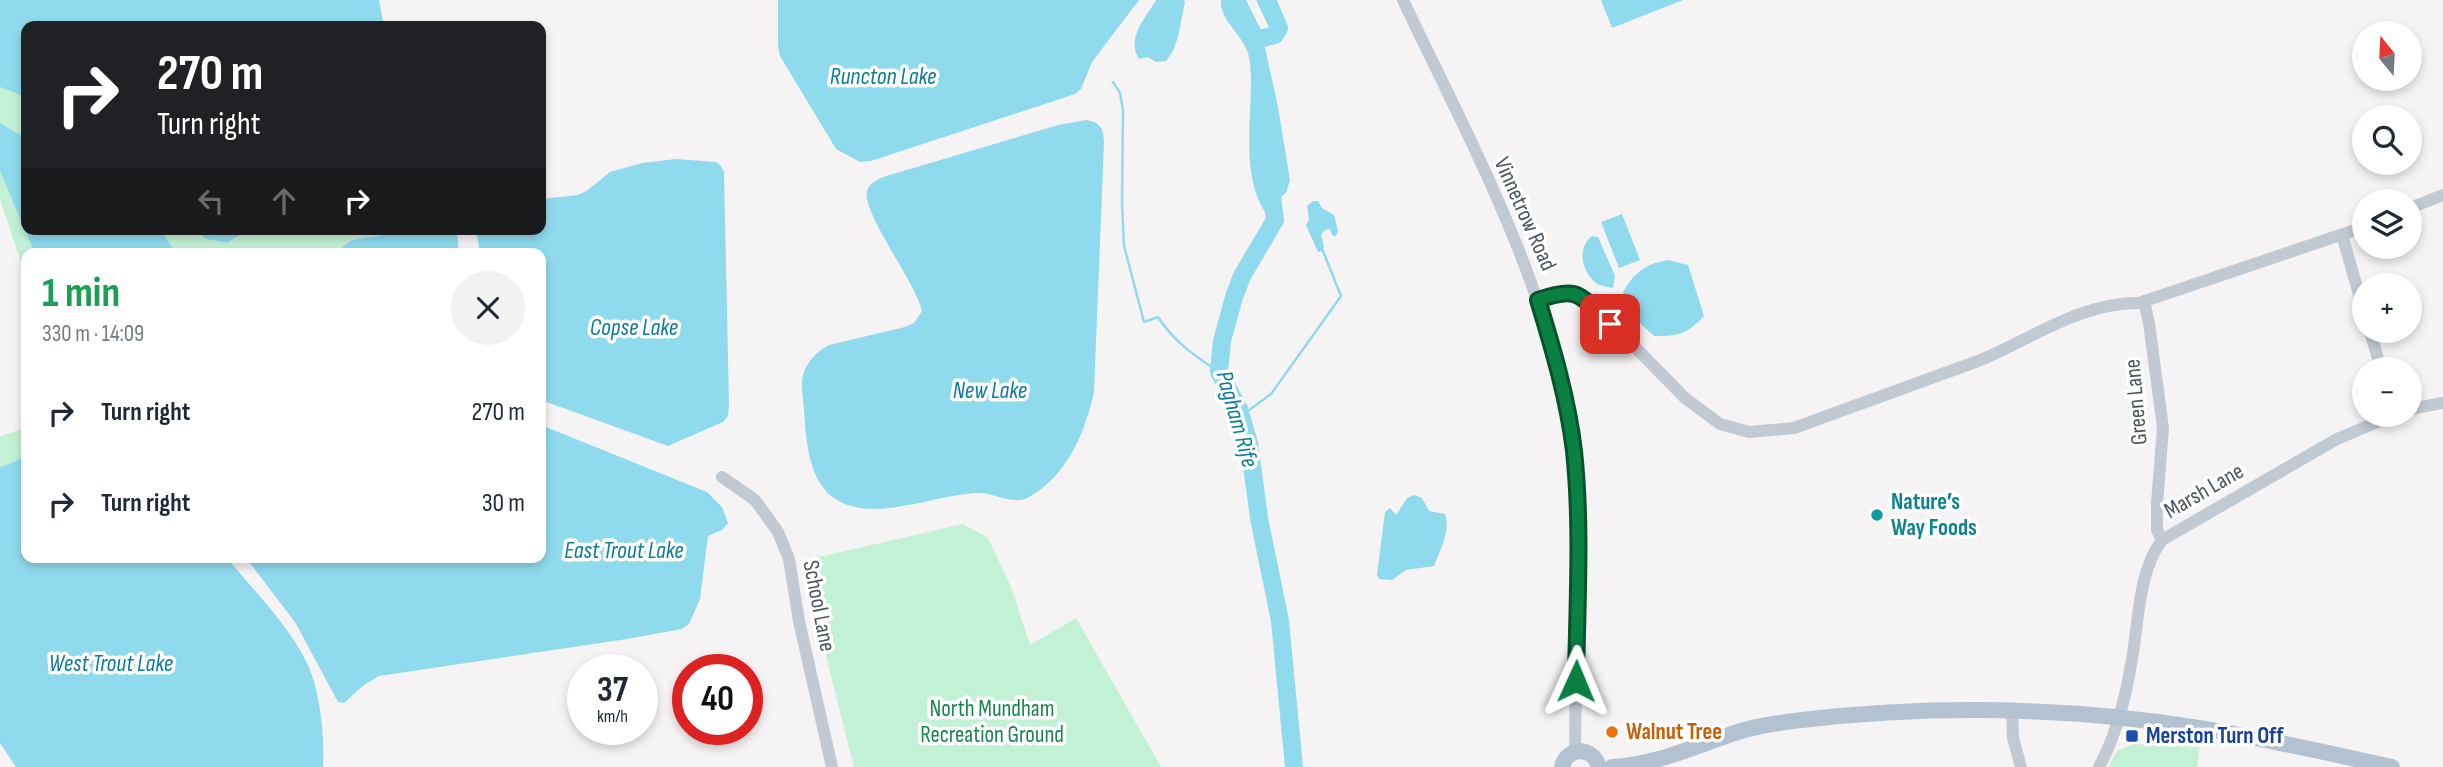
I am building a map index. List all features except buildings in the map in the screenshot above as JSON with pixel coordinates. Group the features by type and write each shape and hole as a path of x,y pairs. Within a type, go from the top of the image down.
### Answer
{"main road":[{"path":"1612,767 1658,761 1731,734 1776,723 1907,710 2012,711 2119,718 2197,727 2392,767"},
{"path":"1562,767 1566,756 1575,751 1589,753 1598,767"}],"street":[{"name":"Vinnetrow Road","path":"1403,0 1518,246 1538,300 1564,400 1574,450 1577,520 1575,751"},
{"path":"2422,203 2443,195"},
{"path":"1538,300 1562,292 1576,293 1627,339 1685,398 1720,424 1749,432 1794,428 1978,361 2021,339 2117,302 2144,301 2352,231"},
{"path":"2342,235 2353,273"},
{"name":"Green Lane","path":"2144,301 2164,428 2157,503 2157,530 2162,540"},
{"path":"2422,407 2443,403"},
{"name":"Marsh Lane","path":"2099,767 2119,718 2145,581 2154,551 2162,540 2337,439 2366,427"},
{"name":"School Lane","path":"722,477 755,500 778,532 789,559 799,621 832,767"},
{"path":"2012,711 2013,738 2021,767"}],"green space":[{"path":"0,87 21,95 21,235 200,235 227,243 239,235 384,235 353,240 341,248 21,248 21,263 0,199"},
{"path":"21,430 21,459 0,467 0,436"},
{"name":"North Mundham Recreation Ground","path":"963,524 988,538 1011,587 1030,645 1076,618 1161,767 854,767 802,561"},
{"path":"2133,744 2200,747 2197,767 2108,767 2117,751"}],"water":[{"path":"0,0 379,0 383,21 21,21 21,95 0,87"},
{"name":"Runcton Lake","path":"778,0 1139,0 1092,62 1081,89 1075,94 871,161 860,162 836,149 780,56"},
{"path":"1156,0 1185,2 1173,51 1166,61 1156,62 1148,57 1139,59 1135,44 1138,29"},
{"path":"1221,0 1246,0 1262,32 1270,29 1256,0 1267,0 1279,28 1275,35 1263,39 1290,180 1286,193 1275,204 1274,214 1268,216 1259,200 1250,162 1250,62 1244,45 1224,15"},
{"path":"1601,0 1683,0 1612,28"},
{"name":"New Lake","path":"1086,120 1101,127 1104,143 1094,392 1079,438 1064,465 1042,488 1029,497 1017,500 978,493 869,509 837,500 820,483 810,459 802,390 806,367 814,356 829,345 905,327 914,323 922,311 910,283 872,214 867,201 870,186 883,177 1058,125"},
{"path":"0,123 21,135 21,221 0,171"},
{"name":"Copse Lake","path":"676,159 716,162 724,172 728,416 723,422 668,446 546,402 546,248 479,248 477,235 546,235 546,198 578,195 610,172 642,163"},
{"path":"1318,201 1322,208 1334,215 1338,231 1336,236 1332,235 1330,229 1325,230 1321,235 1323,251 1318,252 1306,225 1309,219 1307,206"},
{"path":"1622,214 1640,260 1619,268 1601,222"},
{"path":"27,235 164,235 172,248 32,248"},
{"path":"201,235 239,235 227,243"},
{"path":"384,235 457,235 459,248 341,248 352,240"},
{"path":"1592,236 1598,237 1615,276 1613,288 1596,283 1584,266 1584,247"},
{"path":"1668,260 1688,265 1704,316 1682,333 1654,336 1629,313 1620,299 1638,272"},
{"name":"East Trout Lake","path":"546,427 707,492 722,507 728,523 722,530 708,536 700,599 689,624 682,629 379,676 344,703 338,702 295,622 250,563 546,563"},
{"name":"West Trout Lake","path":"21,459 21,563 231,563 280,620 311,672 320,713 323,767 16,767 0,743 0,467"},
{"path":"1414,495 1422,498 1429,511 1445,514 1447,527 1442,547 1434,566 1406,570 1392,580 1379,579 1377,575 1385,512 1390,508 1396,515 1407,498"}],"waterway":[{"name":"Pagham Rife","path":"1256,40 1275,35 1279,28 1267,0"},
{"path":"1113,82 1120,93 1123,110 1124,246 1144,322 1158,317 1178,341 1219,372"},
{"name":"Pagham Rife","path":"1271,189 1275,220 1242,276 1234,297 1222,341 1219,372 1239,409 1249,443 1259,518 1280,621 1294,767"},
{"path":"1241,416 1271,394 1341,296 1323,251"}],"place":[{"name":"Nature’s Way Foods","path":"1877,515"},
{"name":"Walnut Tree","path":"1612,732"},
{"name":"Merston Turn Off","path":"2132,736"}],"route":[{"path":"1576,681 1577,520 1574,450 1538,300 1562,292 1576,293 1610,324"}]}
